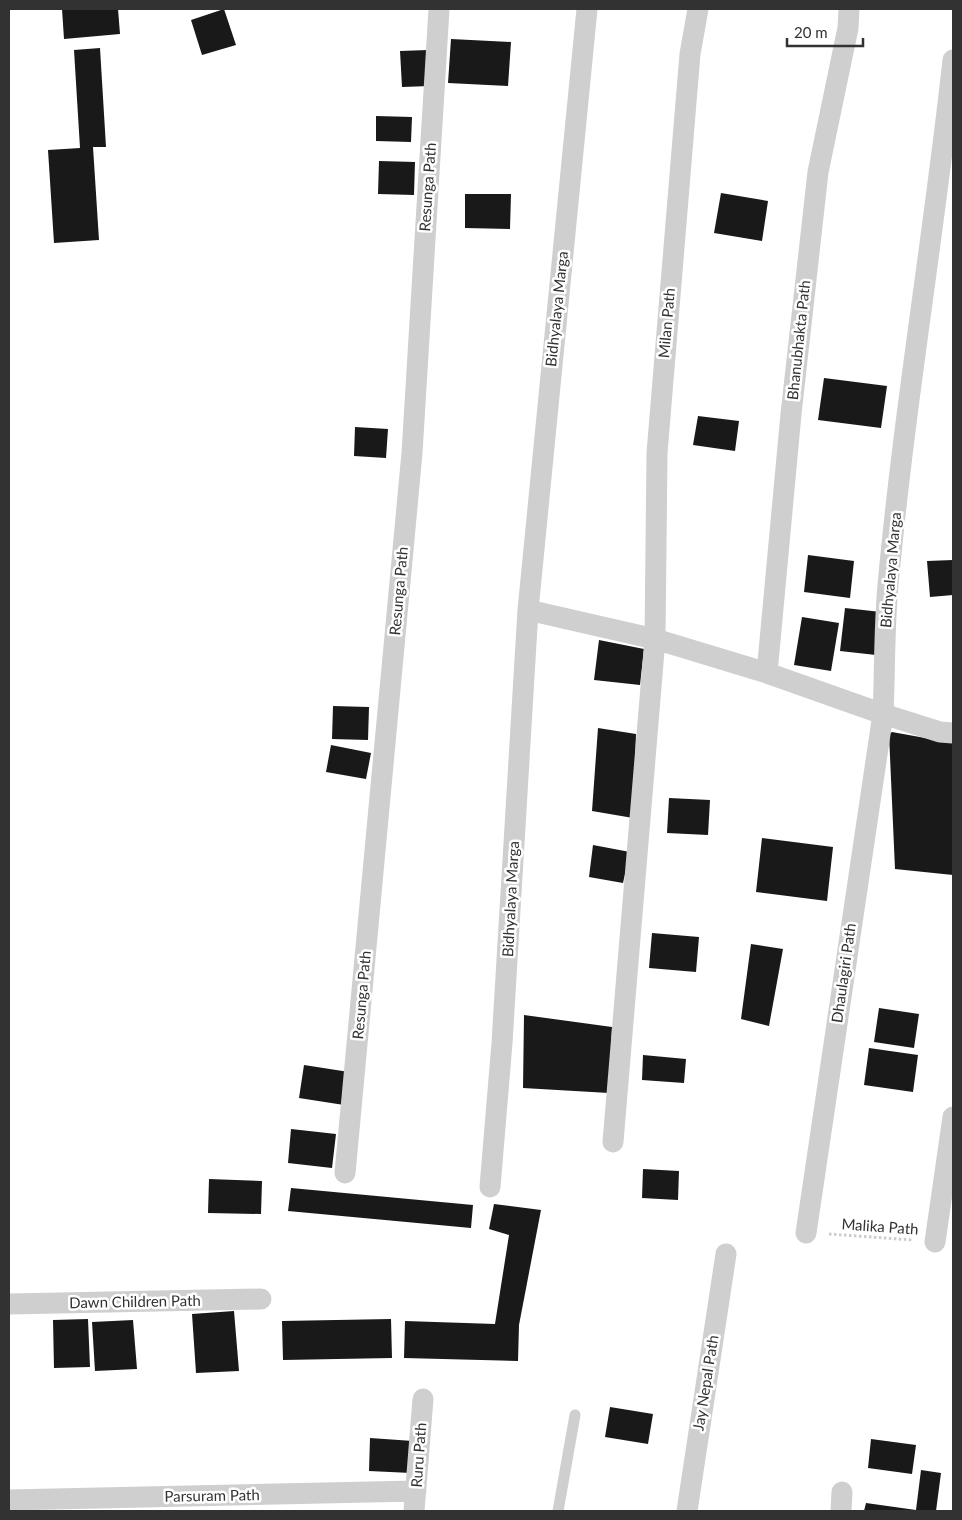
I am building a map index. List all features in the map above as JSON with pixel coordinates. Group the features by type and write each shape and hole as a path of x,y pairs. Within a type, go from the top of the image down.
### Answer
{"street":[{"name":"Resunga Path","path":"345,1173 412,453 439,9"},
{"name":"Bidhyalaya Marga","path":"490,1187 502,1043 528,610 587,9"},
{"name":"Milan Path","path":"613,1142 655,638 657,453 690,54 698,9"},
{"name":"Bhanubhakta Path","path":"767,673 791,414 818,172 848,28 849,9"},
{"name":"Bidhyalaya Marga","path":"883,714 889,577 910,385 935,210 953,60"},
{"path":"528,610 655,638 767,673 883,714 940,732 953,733"},
{"name":"Dhaulagiri Path","path":"806,1233 883,714"},
{"path":"935,1242 953,1117"},
{"name":"Jay Nepal Path","path":"687,1511 726,1254"},
{"name":"Dawn Children Path","path":"9,1304 261,1299"},
{"name":"Ruru Path","path":"415,1501 423,1398"},
{"name":"Parsuram Path","path":"9,1500 415,1501"}],"lane":[{"path":"558,1511 575,1415"}],"path":[{"name":"Malika Path","path":"806,1233 935,1242"}],"building":[{"path":"62,9 118,9 120,34 64,39"},
{"path":"224,9 236,45 202,55 191,20"},
{"path":"451,39 511,42 508,86 448,83"},
{"path":"100,48 106,147 93,147 99,240 54,243 48,150 80,148 74,50"},
{"path":"428,50 430,86 402,87 400,51"},
{"path":"376,116 412,117 411,142 376,141"},
{"path":"379,161 415,162 414,195 378,194"},
{"path":"721,193 768,201 762,241 714,233"},
{"path":"465,194 511,194 510,229 465,228"},
{"path":"824,378 887,386 881,428 818,420"},
{"path":"698,416 739,421 735,451 693,445"},
{"path":"355,427 388,429 386,458 354,456"},
{"path":"808,555 854,561 850,598 804,592"},
{"path":"953,560 953,595 930,597 927,561"},
{"path":"845,608 881,612 876,655 840,651"},
{"path":"802,617 839,623 831,671 794,665"},
{"path":"599,640 644,649 640,685 594,680"},
{"path":"333,706 369,707 368,740 332,739"},
{"path":"598,728 636,734 633,818 592,811"},
{"path":"892,732 953,743 953,875 895,869 889,734"},
{"path":"331,745 371,753 366,779 326,772"},
{"path":"669,798 710,800 708,835 667,833"},
{"path":"762,838 833,847 827,901 756,892"},
{"path":"593,845 630,852 623,883 589,877"},
{"path":"652,933 699,937 696,972 649,968"},
{"path":"751,944 783,949 769,1026 741,1019"},
{"path":"879,1008 919,1014 914,1048 874,1042"},
{"path":"524,1015 612,1027 609,1093 523,1088"},
{"path":"869,1048 918,1055 913,1092 864,1085"},
{"path":"643,1055 686,1059 684,1083 642,1080"},
{"path":"304,1065 349,1072 344,1105 299,1098"},
{"path":"291,1129 336,1134 332,1168 288,1163"},
{"path":"643,1169 679,1171 678,1200 642,1198"},
{"path":"209,1179 262,1181 261,1214 208,1213"},
{"path":"291,1188 473,1205 471,1228 288,1211"},
{"path":"494,1204 541,1210 519,1325 518,1361 404,1358 405,1321 495,1324 509,1235 489,1229"},
{"path":"234,1311 239,1371 196,1373 192,1314"},
{"path":"88,1319 90,1367 54,1368 53,1320"},
{"path":"391,1319 392,1358 283,1360 282,1321"},
{"path":"133,1320 137,1369 95,1371 92,1322"},
{"path":"610,1407 653,1414 648,1444 605,1437"},
{"path":"370,1438 413,1441 411,1473 369,1471"},
{"path":"871,1439 916,1445 912,1474 868,1468"},
{"path":"921,1470 941,1473 936,1511 864,1511 866,1503 916,1510"}]}
